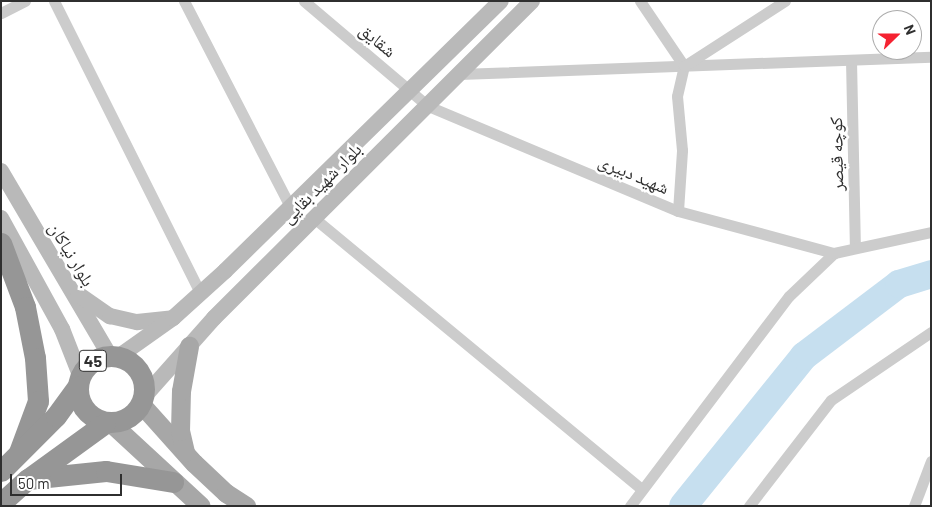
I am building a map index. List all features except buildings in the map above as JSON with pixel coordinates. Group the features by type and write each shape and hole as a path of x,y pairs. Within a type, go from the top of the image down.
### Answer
{"highway":[{"path":"1,243 25,307 35,366 38,401 19,452"},
{"name":"45","path":"1,471 56,416 88,365 114,356 128,361 142,377 142,401"},
{"name":"45","path":"79,381 84,410 108,423"},
{"path":"1,504 28,479 108,423 129,418 142,401"},
{"path":"28,479 106,471 173,482"}],"main road":[{"name":"بلوار شهید بقایی","path":"114,356 173,318 501,1"},
{"name":"بلوار شهید بقایی","path":"142,401 189,346 314,218 532,1"},
{"name":"بلوار نیاکان","path":"1,171 66,284 114,356"},
{"name":"45","path":"1,218 62,328 79,381"},
{"path":"66,284 110,316 137,322 173,318"},
{"path":"185,453 180,430 181,391 189,346"},
{"path":"142,401 185,453 226,493 246,506"},
{"path":"108,423 201,506"}],"street":[{"path":"1,13 25,1"},
{"path":"54,1 200,293"},
{"path":"184,1 290,206"},
{"name":"شقایق","path":"304,1 428,106"},
{"path":"640,1 684,66"},
{"path":"678,211 682,150 677,96 684,66 785,1"},
{"path":"459,74 931,57"},
{"name":"کوچه قیصر","path":"851,60 855,246"},
{"name":"شهید دبیری","path":"428,106 678,211 834,253"},
{"path":"314,218 642,489"},
{"path":"630,506 789,296 834,253 855,246 931,232"},
{"path":"749,506 831,400 931,332"},
{"path":"914,506 931,461"}],"waterway":[{"path":"683,506 804,356 899,284 931,274"}]}
